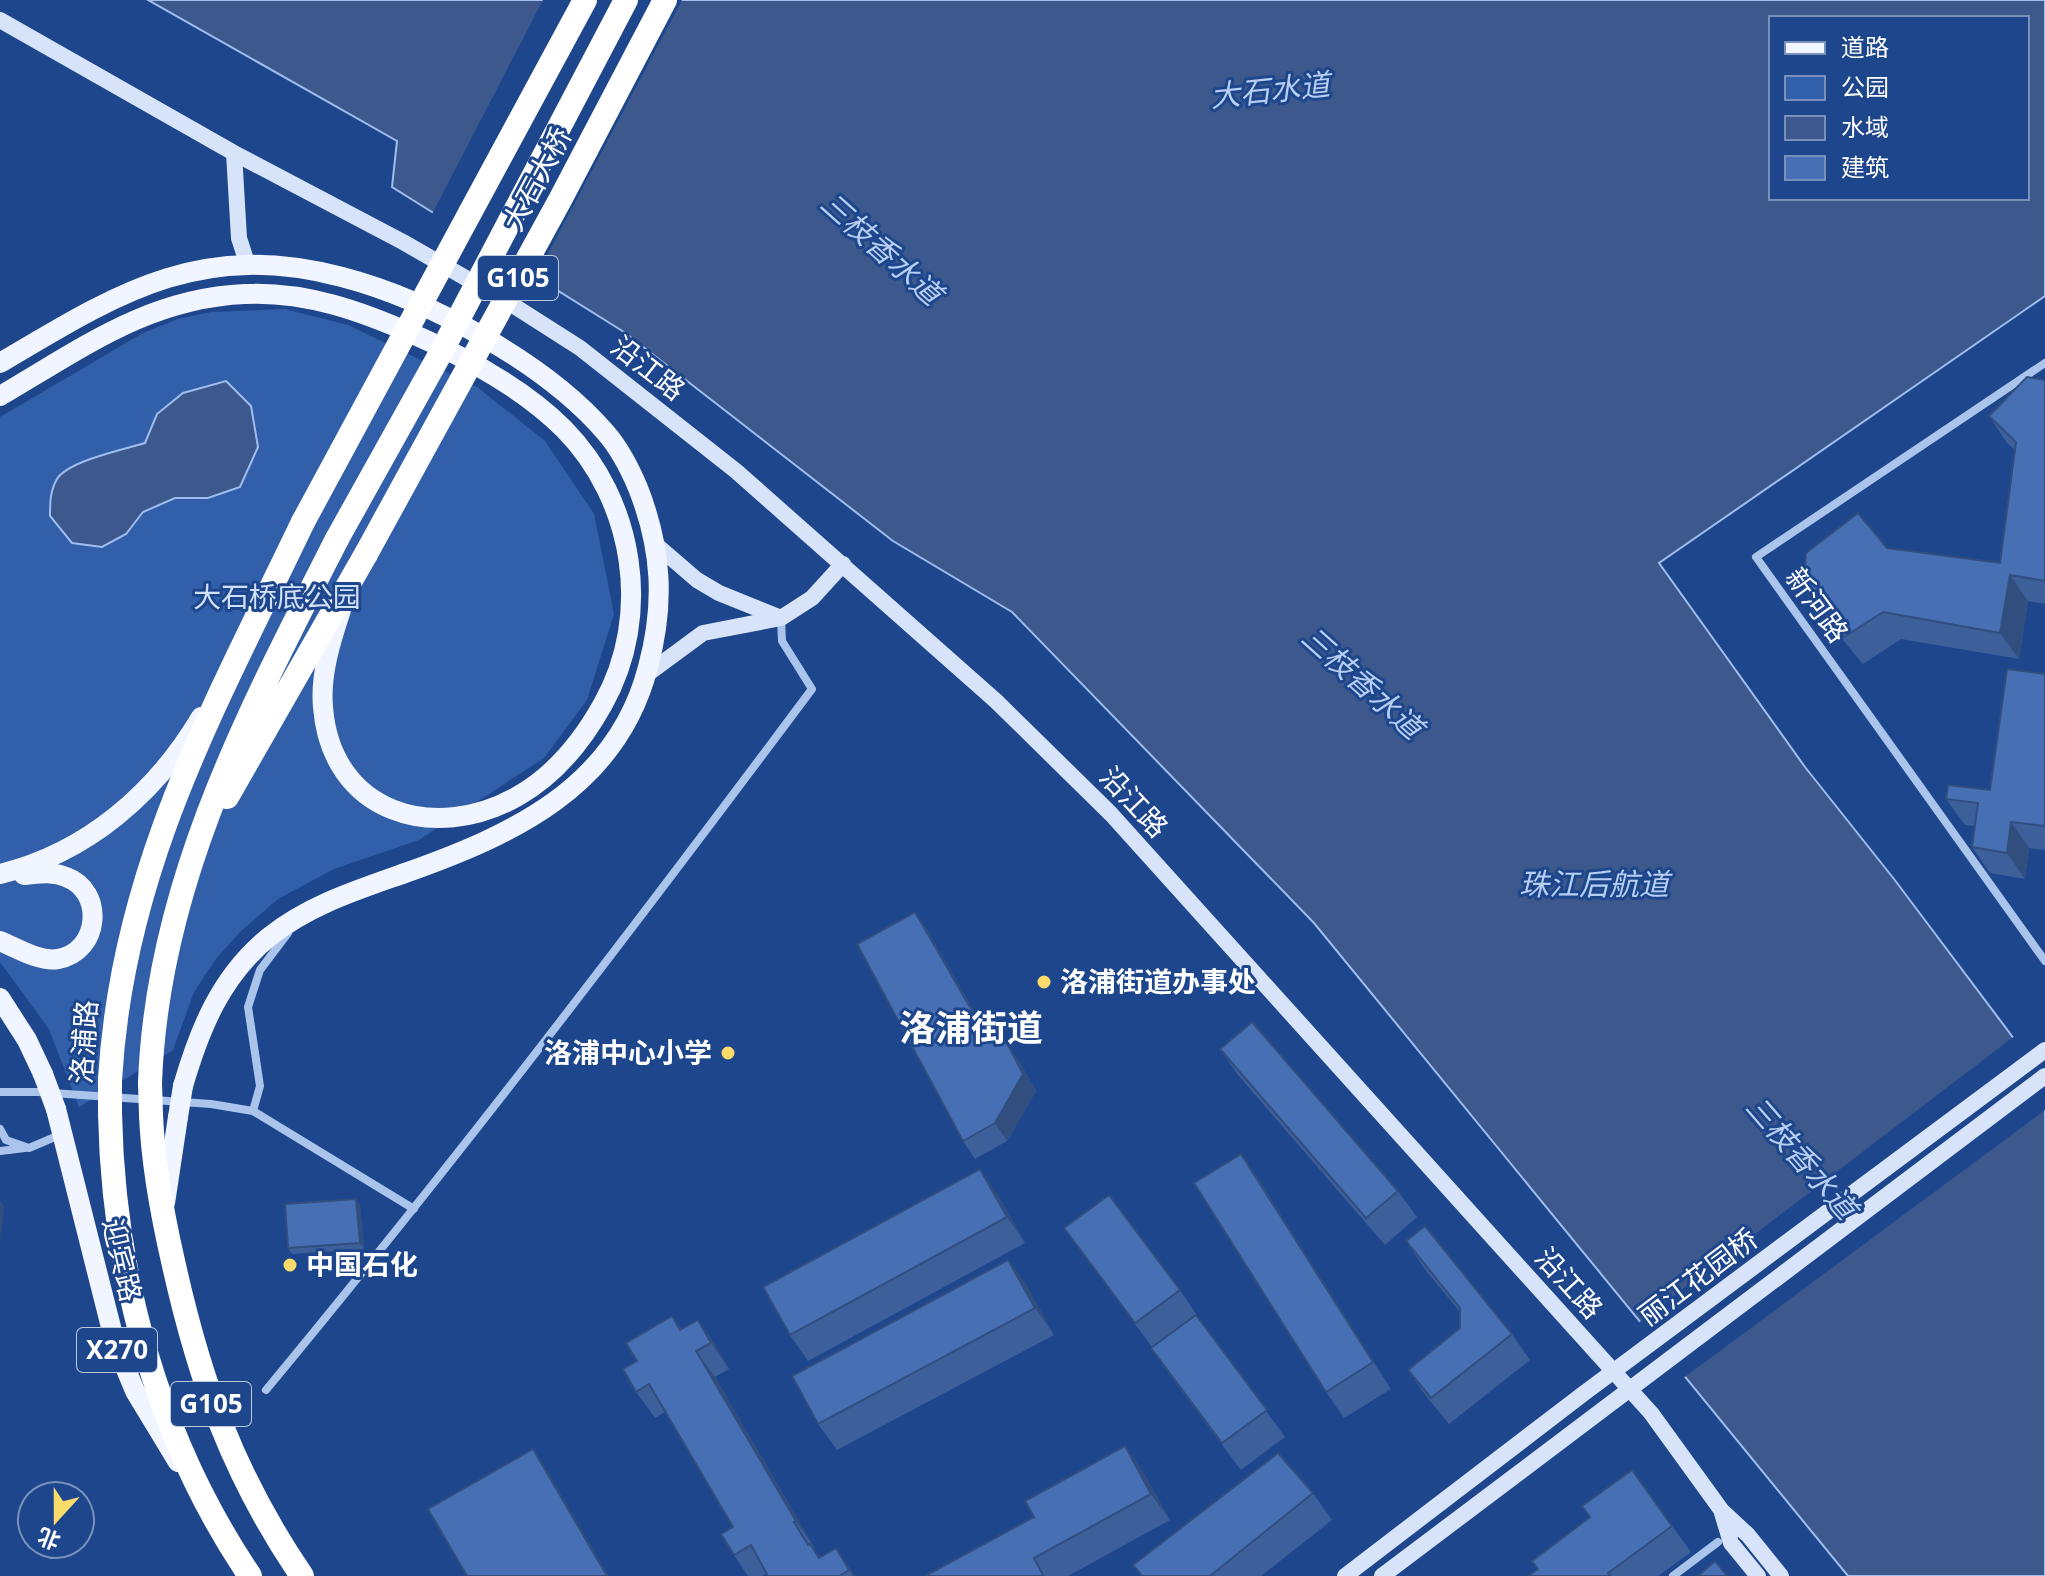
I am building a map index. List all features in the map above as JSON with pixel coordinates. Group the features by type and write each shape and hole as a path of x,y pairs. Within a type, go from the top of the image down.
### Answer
{"highway":[{"name":"大石大桥","path":"303,522 585,0"},
{"name":"大石大桥","path":"186,878 241,729 337,539 439,356 626,0"},
{"name":"大石大桥","path":"366,554 560,200 665,0"},
{"name":"洛浦路","path":"246,1570 189,1469 151,1368 133,1299 118,1216 110,1080 114,1020 124,958 162,826 210,714 303,522"},
{"name":"G105","path":"302,1576 257,1504 225,1439 211,1402 192,1339 156,1177 150,1083 159,983 186,878 242,770 366,554"}],"main road":[{"path":"0,363 98,305 145,284 198,270 248,266 312,271 372,286 436,313 518,359 584,410 609,436 635,481 654,543 658,631 646,675 627,719 606,751 581,780 552,805 520,826 310,910 250,954 224,986 203,1026 183,1086 164,1214"},
{"path":"0,396 152,311 209,297 249,294 310,299 366,314 452,352 517,391 563,428 597,472 621,524 631,592 623,657 603,703 565,758 527,790 499,806 471,815 428,819 380,804 360,790 343,768 327,731 323,687 336,624 366,554"},
{"path":"0,876 45,859 93,834 132,804 163,770 180,750 209,703 303,522"},
{"path":"0,876 63,875 82,886 90,897 94,911 86,939 77,950 65,957 42,957 0,941"},
{"name":"迎宾路","path":"0,998 27,1040 56,1109 106,1316 124,1366 146,1411 246,1570"}],"street":[{"name":"沿江路","path":"0,20 234,153 403,242 511,304 580,348 736,471 996,701 1111,814 1651,1413 1722,1511"},
{"path":"234,153 239,238 248,266"},
{"name":"新河路","path":"2045,363 1756,557 2045,961"},
{"path":"654,543 697,580 719,593 781,618"},
{"path":"646,675 703,633 781,618 812,598 843,564"},
{"path":"266,1390 414,1209 812,689 782,641 781,618"},
{"path":"253,1111 260,1086 248,1007 260,970 310,910"},
{"name":"丽江花园桥","path":"1345,1576 1583,1394 2045,1050"},
{"name":"丽江花园桥","path":"1382,1576 2045,1076"},
{"path":"0,1092 211,1104 253,1111 414,1209"},
{"path":"0,1129 6,1140 29,1148"},
{"path":"0,1151 29,1148 63,1134"},
{"path":"1722,1511 1731,1543 1758,1576"},
{"path":"1722,1511 1748,1535 1781,1576"},
{"path":"1673,1576 1718,1542"}],"green space":[{"name":"大石桥底公园","path":"285,309 348,325 477,387 545,441 594,514 614,614 587,700 544,758 419,840 334,869 278,899 241,931 215,960 194,992 173,1050 79,1107 49,1029 0,962 0,417 143,333 178,319 211,312"}],"water":[{"path":"148,0 2045,0 2045,296 1659,563 1805,767 1894,879 2045,1080 2045,1576 1848,1576 1314,923 1012,612 893,541 624,332 392,187 397,141"},
{"path":"226,381 251,406 258,447 240,487 208,498 175,498 143,512 126,534 102,547 72,543 50,516 50,502 57,479 73,467 98,456 145,443 157,414 183,393"}],"pier":[{"path":"543,0 682,0 534,280 431,216"},
{"path":"2016,1035 2045,1074 2045,1110 1682,1379 1637,1324"}],"building":[{"path":"2027,377 2045,380 2045,581 2010,575 2000,633 1883,612 1844,637 1803,588 1806,553 1858,513 1887,548 2000,563 2016,442 1989,416"},
{"path":"2007,669 2045,674 2045,826 2011,822 2007,853 1972,847 1978,803 1946,799 1948,785 1990,790"},
{"path":"915,912 978,1021 1008,1045 1023,1074 995,1123 963,1141 857,944"},
{"path":"1252,1022 1398,1191 1366,1218 1220,1049"},
{"path":"1241,1154 1373,1362 1326,1392 1194,1183"},
{"path":"980,1169 1007,1217 790,1335 763,1287"},
{"path":"1109,1195 1180,1290 1135,1323 1064,1228"},
{"path":"356,1199 360,1243 288,1248 285,1204"},
{"path":"1425,1226 1512,1334 1431,1398 1408,1370 1460,1328 1460,1308 1406,1241"},
{"path":"1008,1260 1035,1308 818,1424 792,1376"},
{"path":"1196,1315 1267,1410 1222,1443 1151,1348"},
{"path":"672,1316 680,1330 698,1320 711,1343 696,1351 808,1545 819,1558 836,1548 849,1570 839,1576 768,1576 751,1545 734,1555 721,1534 733,1527 649,1384 636,1392 623,1369 637,1361 626,1343"},
{"path":"1125,1446 1151,1494 1034,1558 1043,1575 925,1576 1034,1517 1025,1501"},
{"path":"533,1449 607,1576 467,1576 428,1509"},
{"path":"1278,1453 1313,1493 1210,1576 1142,1576 1133,1565"},
{"path":"1632,1470 1672,1526 1608,1573 1611,1576 1528,1576 1538,1569 1532,1561 1590,1517 1582,1506"},
{"path":"1715,1561 1727,1576 1698,1576"}],"place":[{"name":"洛浦街道办事处","path":"1044,982"},
{"name":"洛浦中心小学","path":"728,1053"},
{"name":"中国石化","path":"290,1265"}],"district":[{"name":"洛浦街道","path":"971,1028"}],"water label":[{"name":"大石水道","path":"1270,91"},
{"name":"三枝香水道","path":"881,249"},
{"name":"三枝香水道","path":"1362,683"},
{"name":"珠江后航道","path":"1594,885"},
{"name":"三枝香水道","path":"1801,1158"}]}
